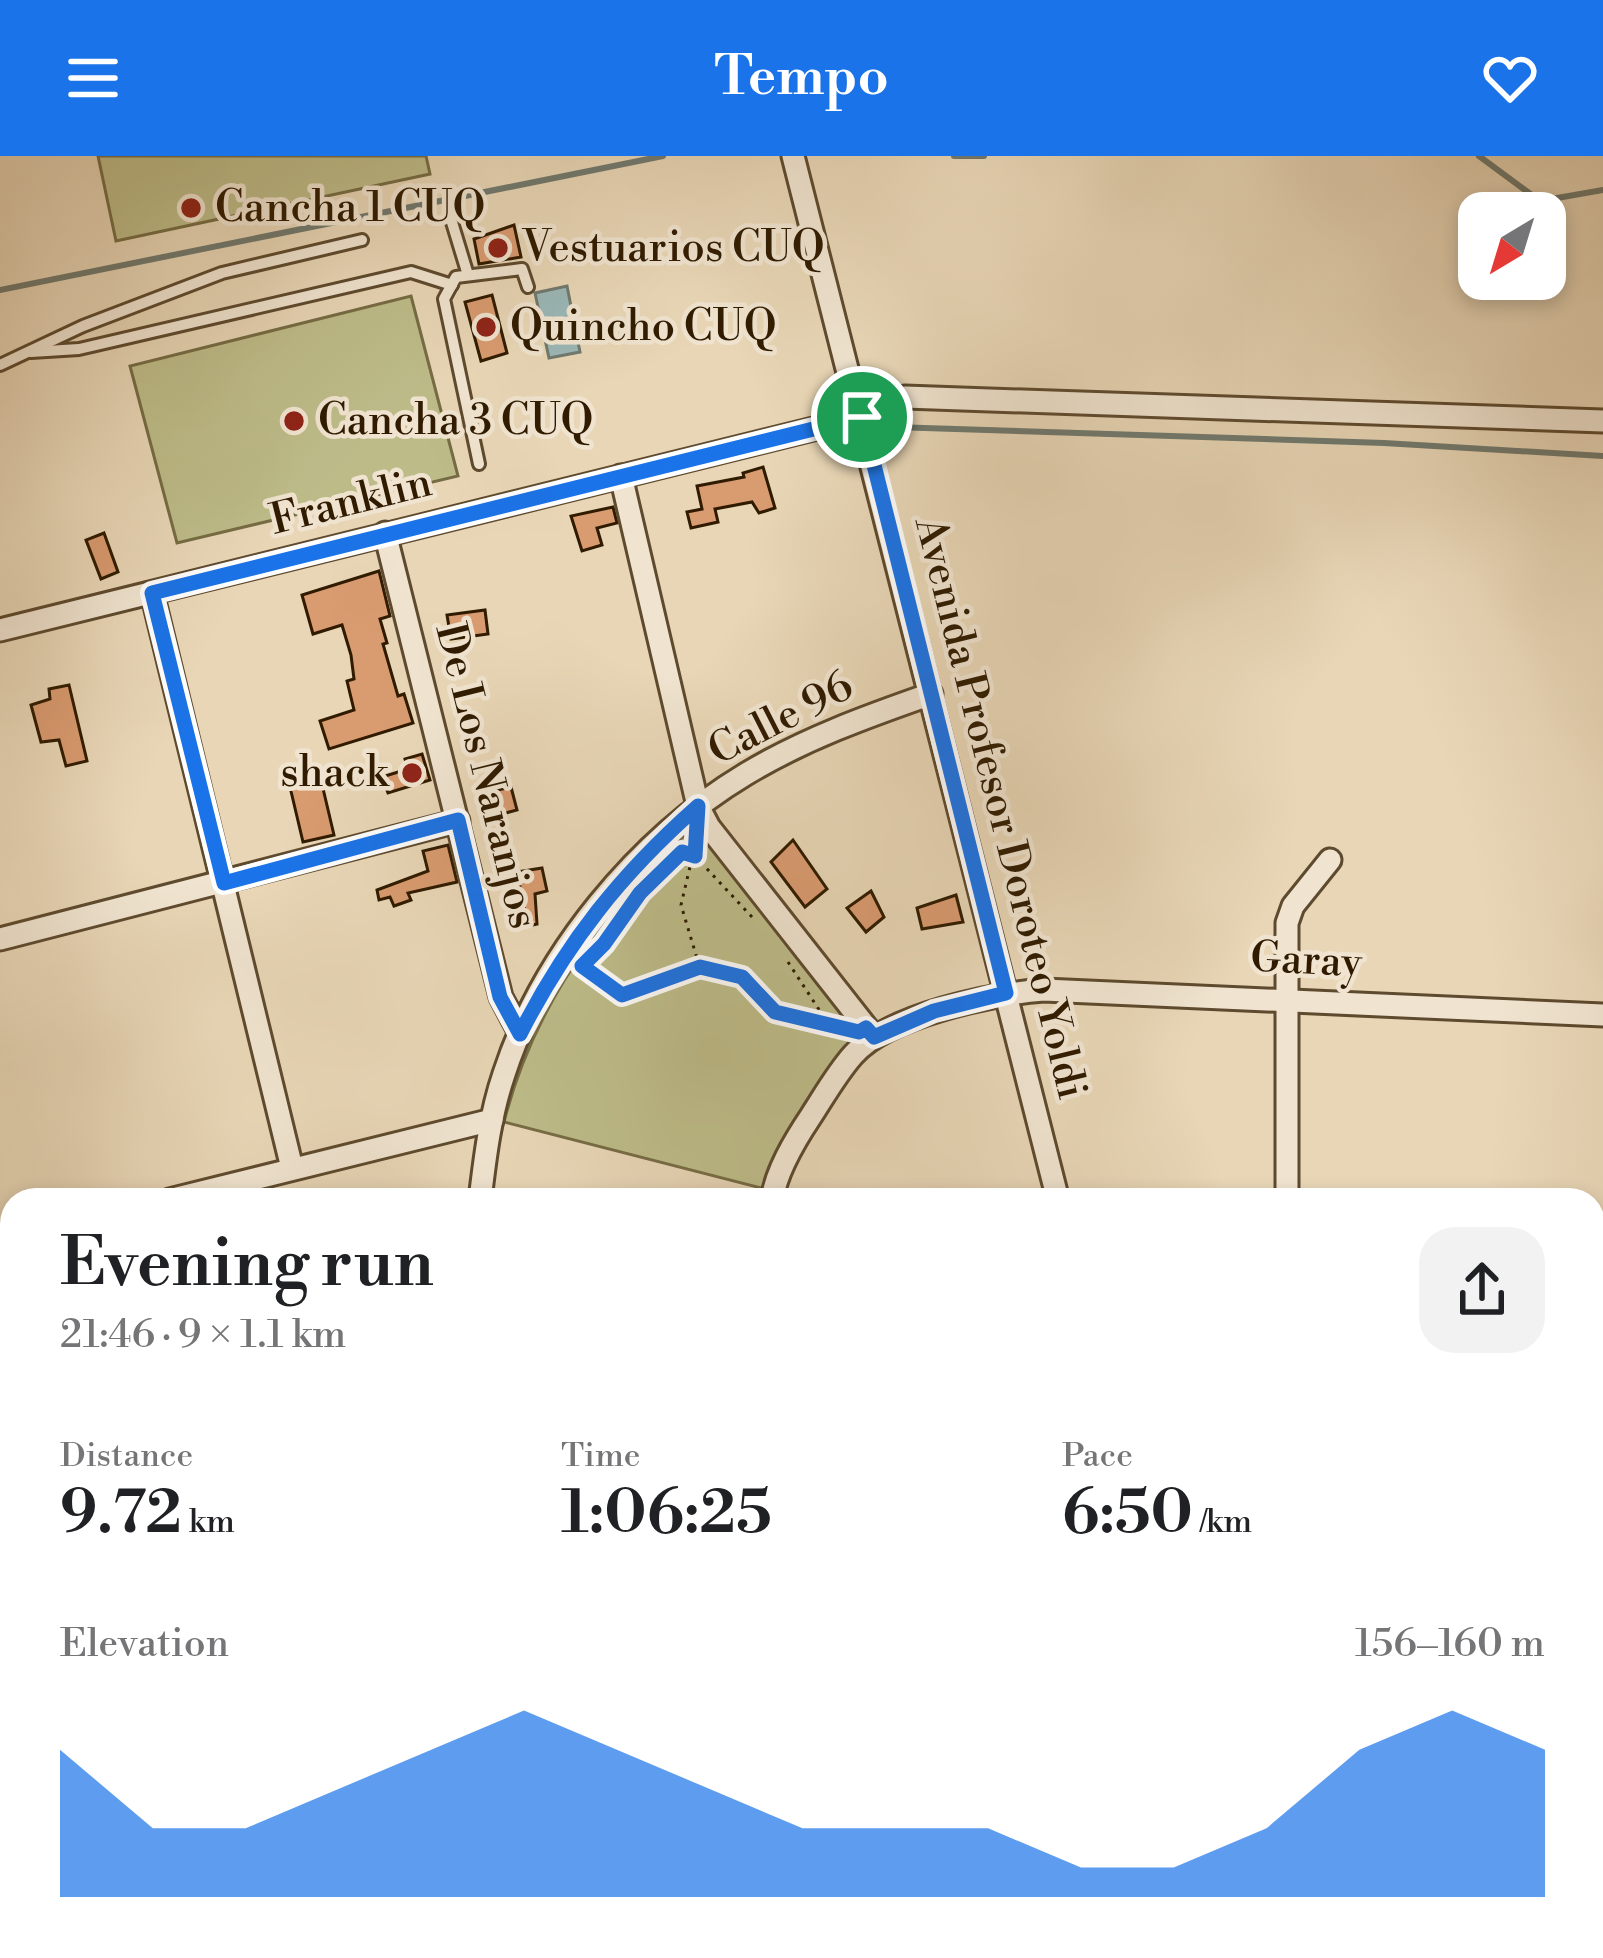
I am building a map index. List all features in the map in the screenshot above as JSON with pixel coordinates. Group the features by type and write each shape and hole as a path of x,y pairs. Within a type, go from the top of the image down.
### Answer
{"street":[{"name":"Avenida Profesor Doroteo Yoldi","path":"793,156 1055,1188"},
{"name":"Franklin","path":"0,630 862,417 905,397 1603,421"},
{"path":"621,476 698,806 709,827 870,1033 802,1129 777,1188"},
{"name":"De Los Naranjos","path":"385,533 500,997 520,1034"},
{"path":"152,593 292,1168"},
{"name":"Calle 96","path":"482,1188 492,1120 520,1034 554,970 601,904 698,806 746,774 813,739 931,694"},
{"path":"0,939 458,820"},
{"path":"1287,1188 1287,922 1293,906 1330,860"},
{"name":"Garay","path":"870,1033 1006,993 1044,990 1603,1015"},
{"path":"262,1188 292,1168 492,1120"}],"lane":[{"path":"451,219 468,274"},
{"path":"0,365 83,326 222,273 362,240"},
{"path":"479,464 444,299 457,278 468,274 522,269 528,287"},
{"path":"31,352 79,349 411,272 452,285"}],"path":[{"path":"698,806 695,856 680,905 700,967"},
{"path":"756,921 695,856 682,852 640,893 582,966 622,995 700,967 742,977 775,1012 870,1033"},
{"path":"783,955 829,1025"}],"shaded area":[{"name":"Cancha 1 CUQ","path":"98,156 426,156 430,174 116,241"},
{"name":"Cancha 3 CUQ","path":"411,296 458,476 177,543 130,366"},
{"path":"698,831 709,836 849,1023 853,1038 766,1188 504,1122 542,1019 579,957 624,899 683,837"}],"water":[{"path":"567,286 580,352 549,358 535,293"}],"building":[{"name":"Vestuarios CUQ","path":"514,225 521,257 479,264 474,239"},
{"name":"Quincho CUQ","path":"492,295 507,353 481,361 465,302"},
{"path":"763,467 775,508 759,513 752,502 715,509 718,522 691,528 687,512 702,509 697,486 744,477 743,473"},
{"path":"613,507 617,523 597,528 602,545 582,551 571,516"},
{"path":"104,533 118,572 101,579 86,540"},
{"path":"379,571 390,616 380,619 387,643 383,644 398,696 404,694 413,723 329,749 320,721 354,710 347,681 354,679 351,655 342,625 313,634 302,595"},
{"path":"485,610 488,634 451,639 447,615"},
{"path":"69,685 87,761 66,766 59,740 41,742 31,705 50,699 49,689"},
{"name":"shack","path":"422,754 430,780 388,793 382,777 408,769 405,759"},
{"path":"321,780 334,835 303,842 290,787"},
{"path":"511,787 517,810 487,818 481,794"},
{"path":"793,840 827,889 805,907 771,862"},
{"path":"448,845 457,882 408,893 411,900 394,906 390,897 379,900 377,890 428,871 423,851"},
{"path":"542,868 547,891 535,894 537,924 528,926 517,872"},
{"path":"871,891 884,917 866,932 847,908"},
{"path":"956,895 963,922 922,929 917,908"}],"waterway":[{"path":"0,290 663,156"},
{"path":"954,156 984,156"},
{"path":"1479,156 1540,201 1603,190"},
{"path":"893,427 1384,443 1603,456"}],"place":[{"name":"Cancha 1 CUQ","path":"191,208"},
{"name":"Vestuarios CUQ","path":"498,248"},
{"name":"Quincho CUQ","path":"486,327"},
{"name":"Cancha 3 CUQ","path":"294,421"},
{"name":"shack","path":"412,773"}],"route":[{"path":"862,417 1006,993 934,1011 874,1037 866,1028 859,1032 775,1012 742,977 700,967 622,995 582,966 640,893 682,852 695,856 698,806 639,862 574,938 520,1034 500,997 458,820 224,883 152,593 862,417"}]}
